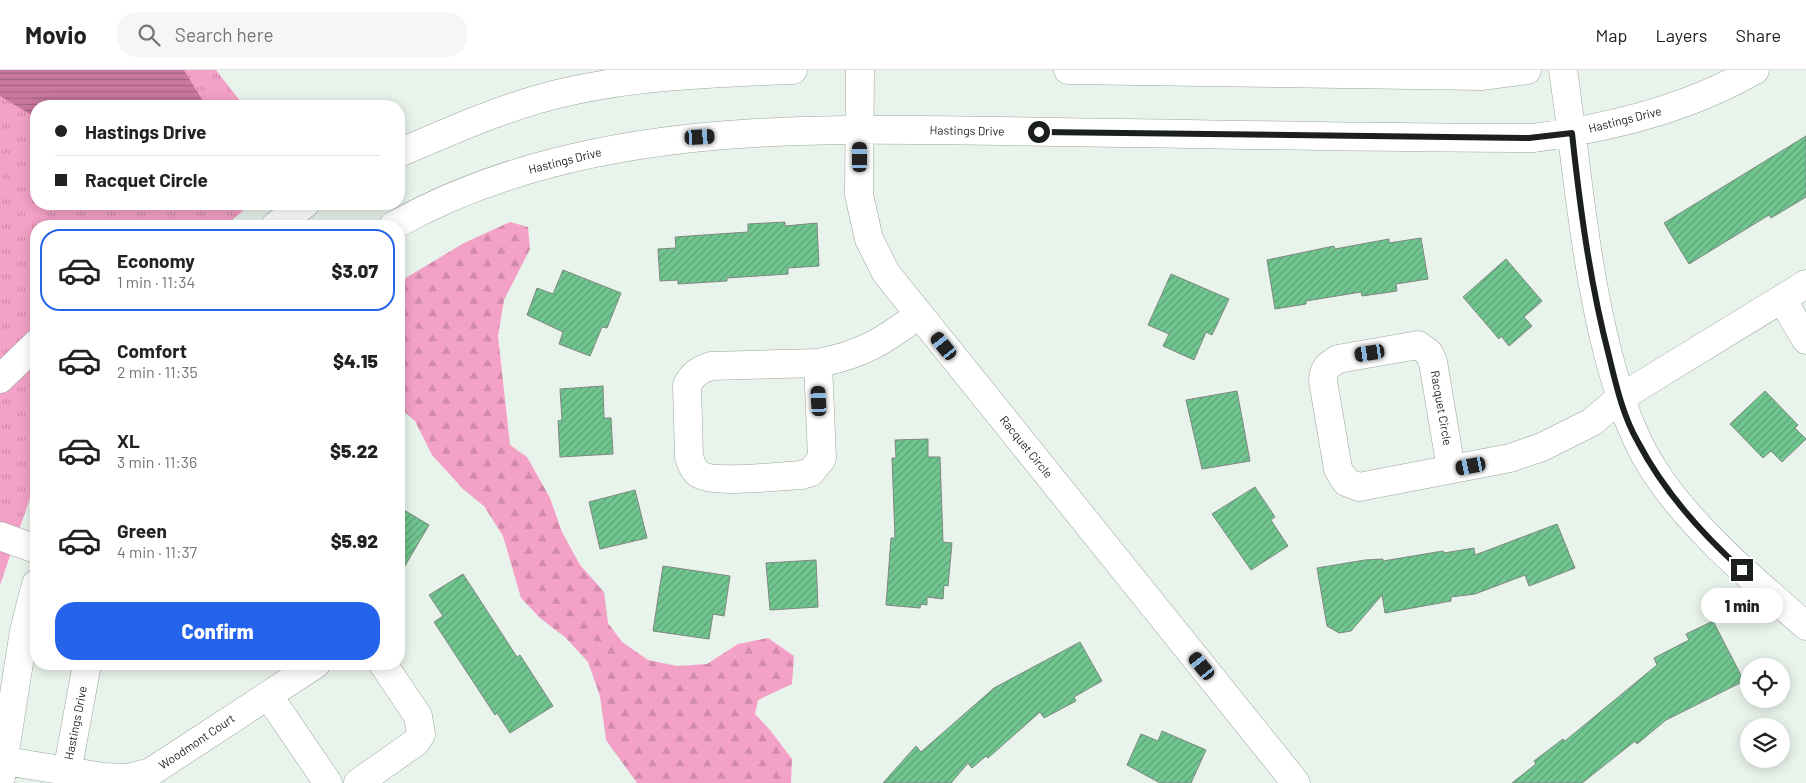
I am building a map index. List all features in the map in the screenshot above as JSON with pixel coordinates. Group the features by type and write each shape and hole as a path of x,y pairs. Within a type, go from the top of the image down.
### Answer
{"street":[{"path":"405,150 480,119 565,92 638,79 792,70"},
{"name":"Racquet Circle","path":"860,70 859,195 869,239 886,272 1286,779"},
{"path":"1068,70 1482,76 1527,70"},
{"path":"1563,70 1588,263 1602,329 1620,398 1637,441 1661,481 1697,527 1806,626"},
{"name":"Hastings Drive","path":"405,220 459,194 526,170 604,151 700,137 860,130 1529,138 1572,133 1652,114 1724,88 1756,70"},
{"path":"283,220 297,210"},
{"name":"Racquet Circle","path":"1451,470 1433,362 1429,352 1418,345 1338,359 1329,364 1323,373 1323,381 1338,469 1346,482 1358,487 1451,470 1510,458 1542,447 1592,422 1620,398 1806,284"},
{"path":"1782,299 1806,340"},
{"path":"818,363 822,458 817,467 811,472 801,475 714,479 699,474 692,466 689,457 687,384 691,377 699,370 711,366 818,363 846,358 877,345 919,315"},
{"path":"0,379 30,350"},
{"path":"0,536 30,547"},
{"path":"1,768 24,631 30,608"},
{"name":"Hastings Drive","path":"66,778 86,670"},
{"name":"Woodmont Court","path":"1,768 66,778 128,778 151,772 307,670"},
{"path":"358,783 416,742 421,734 418,716 387,670"},
{"path":"268,695 328,783"}],"green space":[{"path":"0,70 216,70 239,100 30,100 30,210 244,210 232,220 30,220 30,498 0,585"},
{"path":"510,222 528,227 530,249 504,300 498,336 510,445 527,457 550,498 562,532 580,565 604,592 608,623 622,642 648,660 677,666 707,664 738,644 768,638 794,656 792,684 758,700 755,714 792,759 791,783 637,783 606,740 600,696 588,662 566,638 540,618 521,598 503,536 484,506 463,489 432,455 415,421 405,412 405,278 464,243"}],"shaded area":[{"path":"0,70 184,70 202,100 30,100 30,114 0,96"}],"building":[{"path":"1806,136 1806,197 1771,218 1769,215 1689,264 1664,223"},
{"path":"785,222 785,226 817,223 819,266 788,268 788,274 727,278 727,281 678,284 678,280 660,281 658,249 676,248 675,237 748,232 748,224"},
{"path":"1421,238 1428,279 1396,284 1397,291 1362,296 1361,292 1306,301 1306,304 1275,309 1267,260 1334,246 1335,249 1389,239 1389,243"},
{"path":"1506,259 1542,301 1524,317 1532,326 1509,346 1501,336 1499,339 1463,297"},
{"path":"563,270 621,293 607,328 602,327 590,356 559,344 563,332 527,315 537,288 553,294"},
{"path":"1171,274 1229,299 1212,335 1206,332 1194,360 1163,346 1169,334 1148,325"},
{"path":"603,386 604,418 611,418 613,454 560,457 558,421 562,420 560,389"},
{"path":"1237,391 1250,461 1202,469 1186,400"},
{"path":"1765,391 1798,425 1795,428 1806,439 1782,462 1771,451 1763,458 1730,424"},
{"path":"928,439 928,457 940,457 943,542 952,543 948,586 944,585 943,599 927,597 927,605 921,604 920,608 886,605 891,538 895,538 892,458 896,458 895,440"},
{"path":"1255,487 1275,517 1271,520 1288,546 1251,570 1212,514"},
{"path":"635,490 647,538 600,549 589,502"},
{"path":"405,511 429,525 405,566"},
{"path":"1557,524 1575,568 1529,586 1525,575 1475,594 1451,597 1451,601 1385,613 1382,595 1351,631 1339,633 1327,626 1317,568 1365,560 1383,559 1383,561 1474,548 1475,555"},
{"path":"816,560 818,607 770,610 766,563"},
{"path":"663,566 730,576 724,616 713,614 709,639 653,631"},
{"path":"463,574 517,657 520,655 553,706 510,733 497,713 495,715 434,622 443,616 429,595"},
{"path":"1713,621 1740,673 1740,683 1666,720 1637,744 1635,741 1582,783 1512,783 1536,764 1534,761 1563,739 1565,741 1657,665 1654,658 1689,640 1686,634"},
{"path":"1080,642 1102,681 1074,697 1076,701 1044,718 1040,712 988,758 986,756 972,768 968,763 951,783 883,783 916,746 921,752 994,688"},
{"path":"1162,731 1206,750 1191,783 1160,783 1127,765 1141,734 1158,741"}],"route":[{"path":"1039,132 1529,138 1572,133 1588,263 1602,329 1620,398 1637,441 1661,481 1697,527 1742,570"}]}
